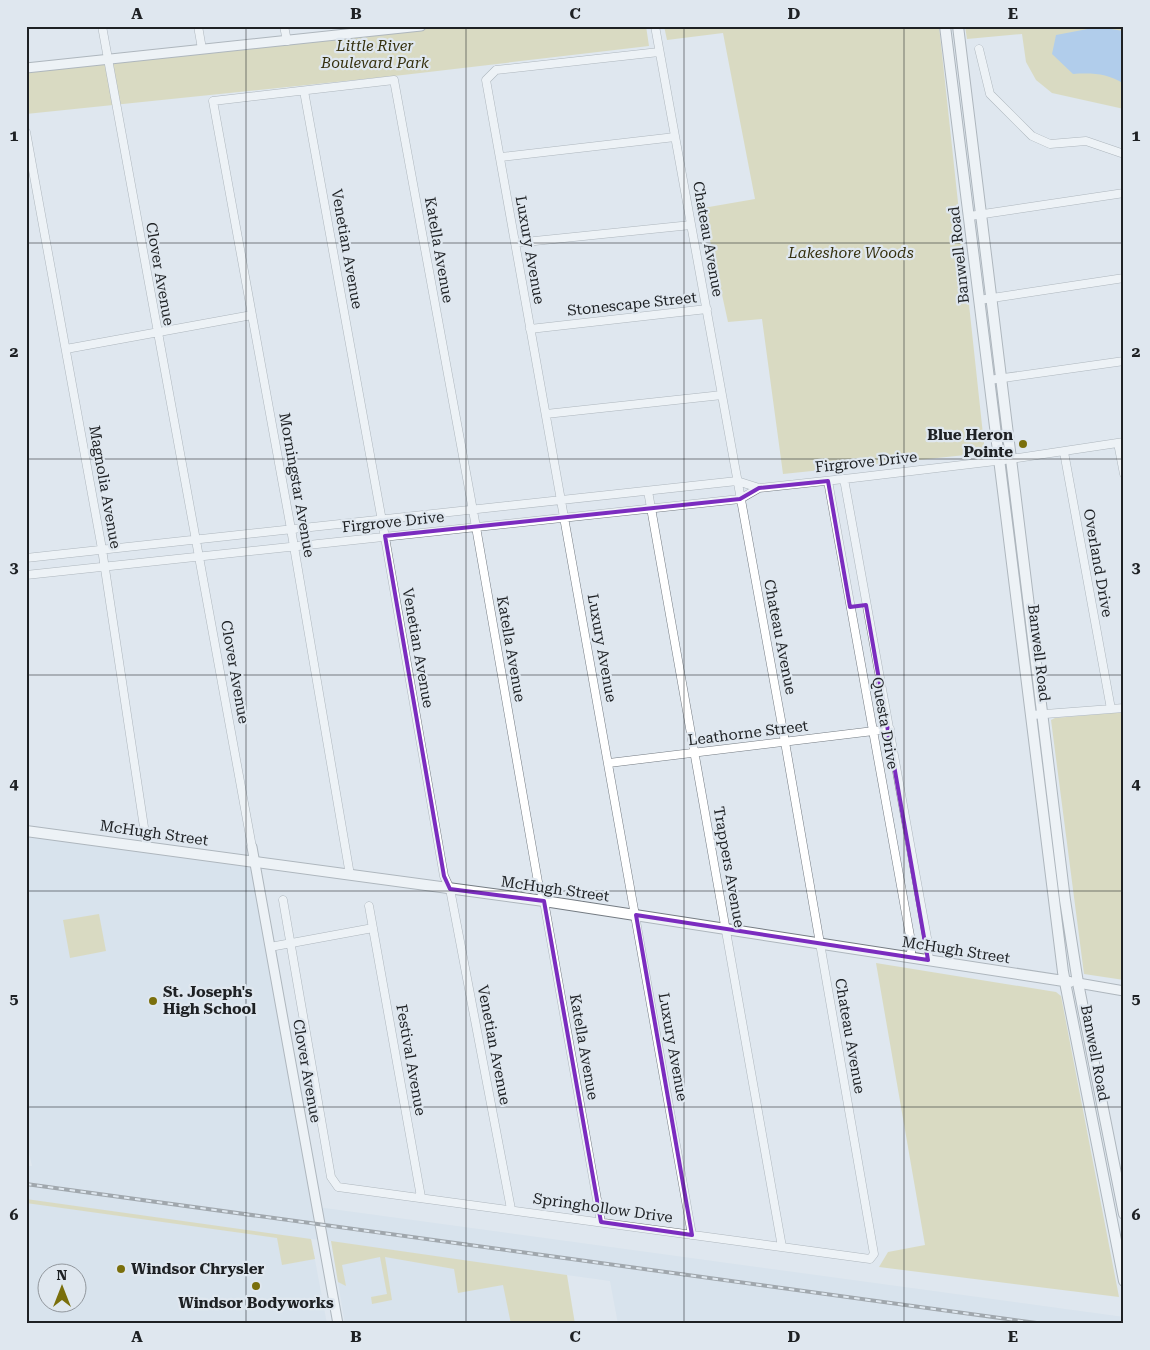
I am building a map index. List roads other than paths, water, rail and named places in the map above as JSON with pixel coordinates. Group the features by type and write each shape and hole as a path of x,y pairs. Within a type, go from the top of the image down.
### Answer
{"main road":[{"name":"Banwell Road","path":"945,26 970,216 998,461 1065,982 1124,1281"},
{"name":"Banwell Road","path":"958,26 1066,900 1078,983 1124,1214"},
{"name":"McHugh Street","path":"26,830 254,863 544,901 1078,983"}],"street":[{"name":"Clover Avenue","path":"102,26 157,332 200,556 338,1324"},
{"path":"198,26 202,49"},
{"path":"284,26 287,41"},
{"path":"26,68 287,41 371,29 421,26"},
{"name":"Chateau Avenue","path":"655,26 785,742 874,1254"},
{"path":"979,48 990,94 1032,136 1050,144 1086,141 1124,154"},
{"name":"Luxury Avenue","path":"659,52 496,70 486,80 692,1235"},
{"name":"Katella Avenue","path":"304,91 394,80 601,1222"},
{"name":"Morningstar Avenue","path":"304,91 213,101 291,529 350,875"},
{"name":"Venetian Avenue","path":"304,91 382,519 443,872 450,889 511,1209"},
{"name":"Magnolia Avenue","path":"26,132 102,549 147,848"},
{"path":"500,158 675,138"},
{"path":"970,216 1124,193"},
{"path":"515,243 691,224"},
{"path":"979,300 1124,278"},
{"name":"Stonescape Street","path":"530,329 707,309"},
{"path":"66,349 252,315"},
{"path":"989,380 1124,361"},
{"path":"546,414 722,395"},
{"path":"1121,443 1124,474"},
{"name":"Firgrove Drive","path":"26,558 737,481 759,488 828,481 998,461 1121,443"},
{"name":"Overland Drive","path":"1064,452 1111,709"},
{"name":"Questa Drive","path":"844,479 929,949 928,960"},
{"name":"Questa Drive","path":"828,481 912,947 910,958"},
{"name":"Firgrove Drive","path":"26,575 740,499 759,488"},
{"name":"Trappers Avenue","path":"648,491 782,1247"},
{"path":"850,607 866,605"},
{"path":"1032,716 1124,708"},
{"name":"Leathorne Street","path":"609,763 890,729"},
{"path":"893,844 909,842"},
{"name":"Clover Avenue","path":"283,900 331,1177"},
{"name":"Festival Avenue","path":"370,906 421,1197"},
{"path":"270,946 373,928"},
{"path":"1078,983 1124,991"},
{"name":"Springhollow Drive","path":"331,1177 338,1187 870,1259 874,1254"}],"water":[{"path":"1098,27 1124,31 1124,84 1099,74 1073,74 1052,54 1056,35"}],"railway":[{"path":"26,1184 1044,1324"}],"place":[{"name":"Blue Heron Pointe","path":"1023,444"},
{"name":"St. Joseph's High School","path":"153,1001"},
{"name":"Windsor Chrysler","path":"121,1269"},
{"name":"Windsor Bodyworks","path":"256,1286"}],"park label":[{"name":"Little River Boulevard Park","path":"375,54"},
{"name":"Lakeshore Woods","path":"851,253"}]}
